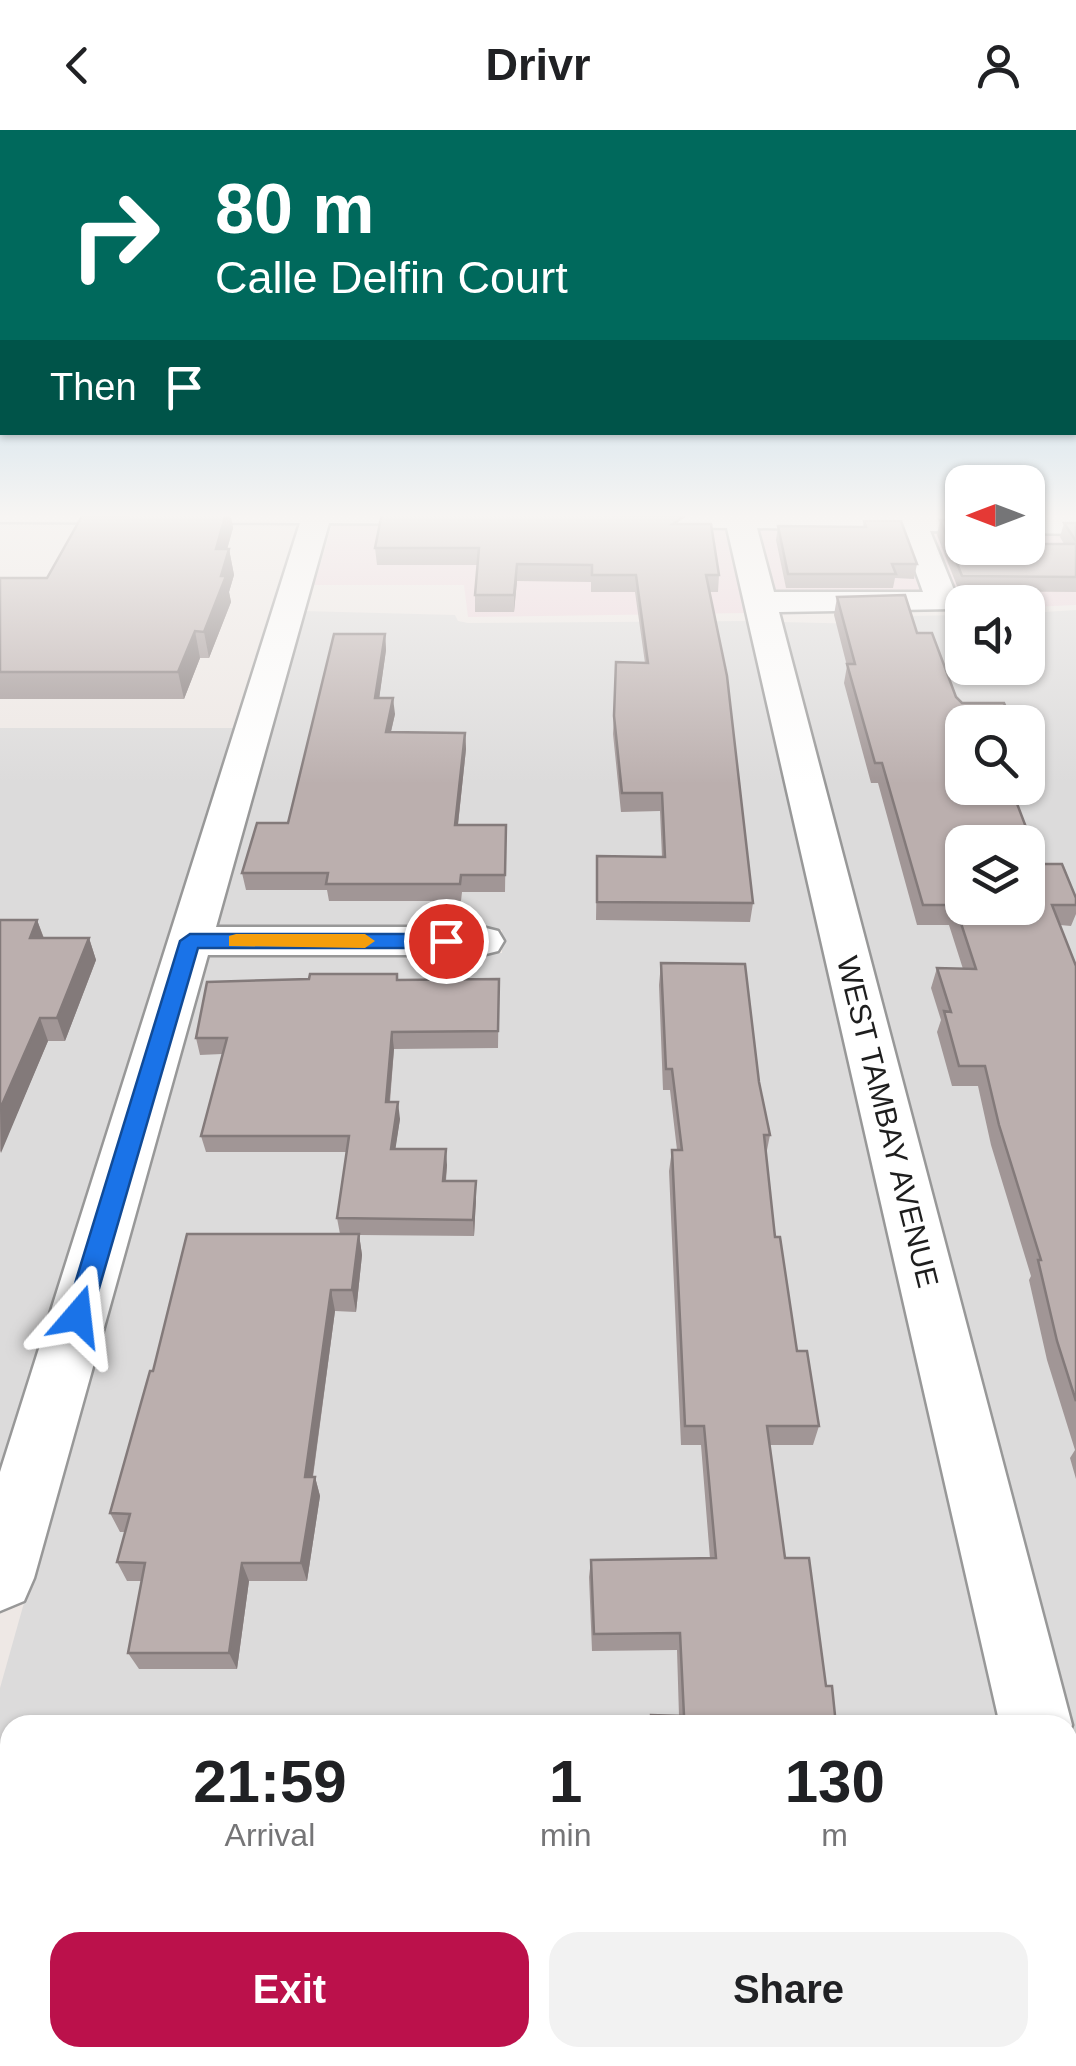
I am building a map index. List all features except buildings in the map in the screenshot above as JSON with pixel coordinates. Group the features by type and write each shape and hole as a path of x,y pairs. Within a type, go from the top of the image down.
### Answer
{"street":[{"path":"0,1578 290,603"},
{"name":"WEST TAMBAY AVENUE","path":"760,603 1034,1715"},
{"path":"190,941 482,941"}],"shaded area":[{"path":"466,603 945,603 945,610 468,617"},
{"path":"1045,603 1076,603 1045,606"},
{"path":"1076,610 1076,1715 1066,1715 780,622 910,625 909,616 945,615 945,685 1045,685 1045,612"},
{"path":"303,611 455,615 458,621 468,623 750,621 1000,1715 0,1715 0,1688 207,953 502,953 502,930 214,929"},
{"path":"0,728 237,728 0,1479"}],"slow traffic":[{"path":"236,941 365,941"}],"route":[{"path":"78,1316 190,941 446,941"}]}
